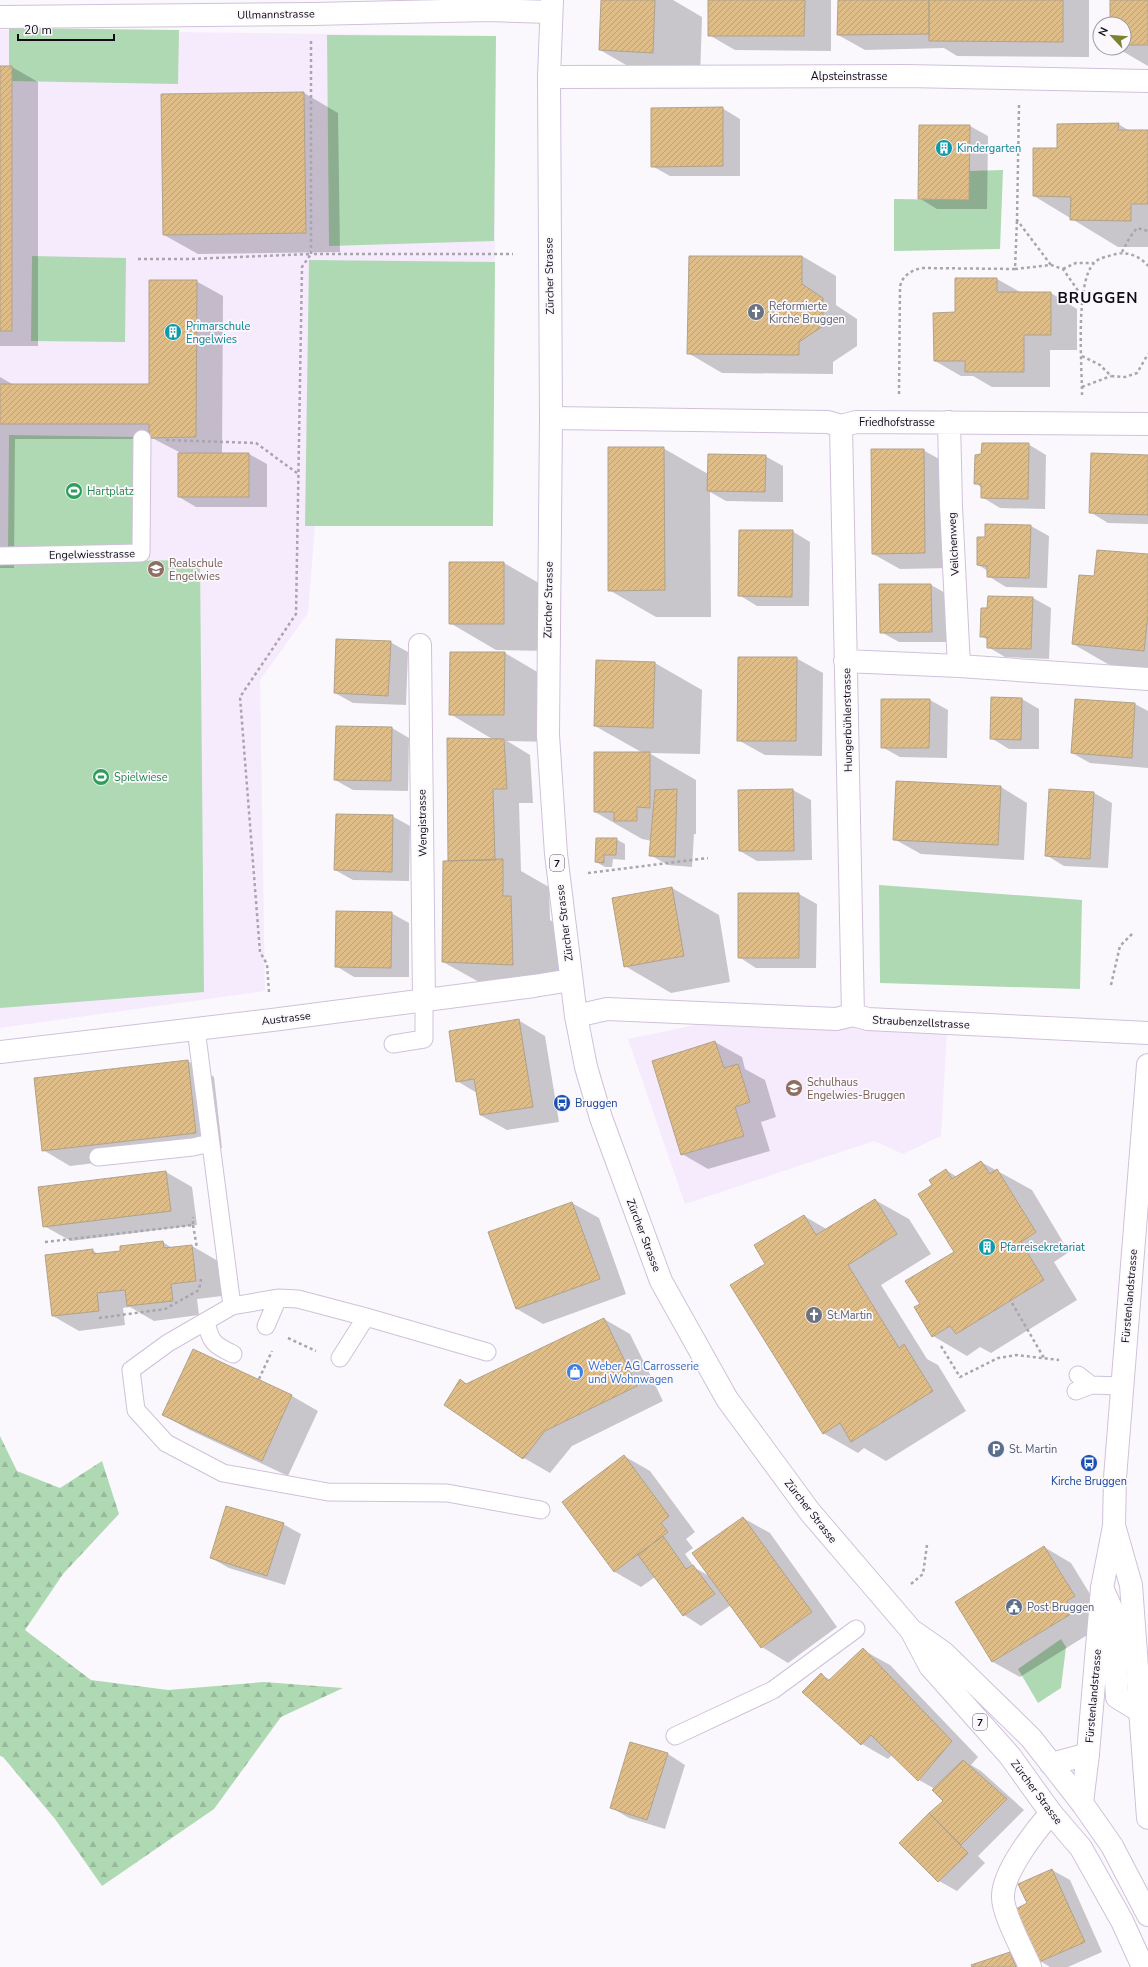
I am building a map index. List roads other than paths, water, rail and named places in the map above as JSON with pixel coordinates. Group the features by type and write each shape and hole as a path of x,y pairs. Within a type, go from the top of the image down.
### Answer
{"street":[{"name":"Ullmannstrasse","path":"0,17 313,14 488,10 552,6"},
{"name":"Zürcher Strasse","path":"552,6 549,77 551,418 548,735 556,854 571,980 586,1067 601,1118 662,1281 727,1399 810,1512 911,1630 930,1666 1010,1756 1051,1813 1081,1848 1122,1921 1144,1967"},
{"name":"Alpsteinstrasse","path":"549,77 906,76 1148,81"},
{"name":"Friedhofstrasse","path":"551,418 828,422 841,426 856,422 1148,424"},
{"name":"Veilchenweg","path":"948,422 959,666"},
{"name":"Hungerbühlerstrasse","path":"841,426 853,1015"},
{"name":"Wengistrasse","path":"420,645 424,1001"},
{"path":"846,661 959,666 1148,679"},
{"name":"Austrasse","path":"0,1052 424,1001 571,980"},
{"name":"Straubenzellstrasse","path":"576,1016 607,1009 836,1019 853,1015 868,1019 1148,1033"},
{"name":"Fürstenlandstrasse","path":"1081,1848 1082,1803 1088,1754 1102,1588 1114,1526 1114,1478 1148,1065"},
{"name":"Fürstenlandstrasse","path":"1114,1526 1131,1586 1144,1714 1148,1818"},
{"name":"Fürstenlandstrasse","path":"1102,1588 1112,1610 1117,1697 1144,1714"},
{"name":"Zürcher Strasse","path":"911,1630 944,1653 1031,1738 1082,1803 1112,1846 1148,1915"},
{"path":"1051,1764 1088,1754"},
{"path":"1030,1967 1008,1917 1002,1897 1006,1879 1037,1829 1051,1813"}],"lane":[{"name":"Engelwiesstrasse","path":"0,556 141,553 142,438"},
{"path":"393,1044 424,1039 424,1001"},
{"path":"196,1029 232,1306"},
{"path":"98,1157 194,1147 210,1143"},
{"path":"266,1326 278,1298"},
{"path":"486,1352 298,1299 278,1298 232,1306 168,1343 131,1370 136,1410 166,1443 223,1473 328,1492 447,1493 541,1510"},
{"path":"340,1358 366,1317"},
{"path":"206,1321 209,1337 220,1348 233,1354"},
{"path":"1082,1384 1122,1386"},
{"path":"675,1736 773,1690 856,1629"}],"place":[{"name":"Kindergarten","path":"944,148"},
{"name":"Reformierte Kirche Bruggen","path":"756,312"},
{"name":"Primarschule Engelwies","path":"173,332"},
{"name":"Hartplatz","path":"74,491"},
{"name":"Realschule Engelwies","path":"156,569"},
{"name":"Spielwiese","path":"101,777"},
{"name":"Schulhaus Engelwies-Bruggen","path":"794,1088"},
{"name":"Bruggen","path":"562,1103"},
{"name":"Pfarreisekretariat","path":"987,1247"},
{"name":"St.Martin","path":"814,1315"},
{"name":"Weber AG Carrosserie und Wohnwagen","path":"575,1372"},
{"name":"St. Martin","path":"996,1449"},
{"name":"Kirche Bruggen","path":"1089,1463"},
{"name":"Post Bruggen","path":"1014,1607"}],"district":[{"name":"BRUGGEN","path":"1098,298"}]}
